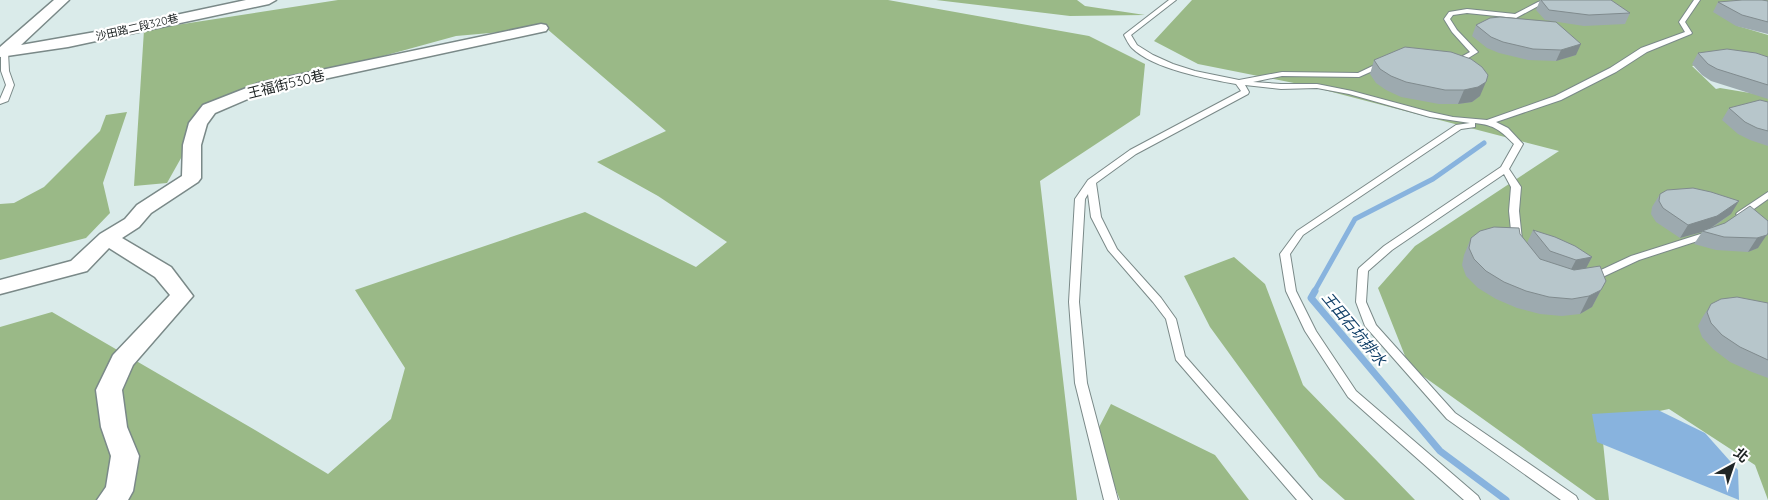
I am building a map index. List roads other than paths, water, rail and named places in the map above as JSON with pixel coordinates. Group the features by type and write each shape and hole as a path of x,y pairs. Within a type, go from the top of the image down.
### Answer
{"street":[{"path":"2,52 62,0"},
{"name":"沙田路二段320巷","path":"2,52 54,46 220,8 269,0"},
{"name":"王福街530巷","path":"0,287 79,266 108,238 132,223 144,209 191,178 192,145 198,123 209,109 259,88 540,28"},
{"path":"108,238 163,272 182,296 122,361 109,390 114,427 125,456 119,491 111,500"}],"lane":[{"path":"1174,0 1164,10 1138,24 1126,35 1129,43 1152,58 1193,73 1239,82 1274,86 1317,86 1382,100 1446,118 1489,123 1505,130 1519,144 1505,169 1388,248 1363,270 1361,302 1371,326 1451,416 1571,500"},
{"path":"1447,62 1455,63 1474,52 1454,31 1447,19 1451,13 1467,11 1516,16 1540,3 1552,0"},
{"path":"1473,500 1352,394 1311,331 1291,291 1285,254 1300,233 1459,127 1489,123 1558,98 1612,70 1644,50 1690,34 1682,22 1697,0"},
{"path":"0,102 5,99 10,85 5,71 2,52"},
{"path":"1239,82 1282,74 1359,75 1393,59"},
{"path":"1111,500 1081,383 1074,302 1080,199 1091,182 1133,152 1245,92 1239,82"},
{"path":"1505,169 1516,187 1514,211 1519,250"},
{"path":"1091,182 1096,217 1113,250 1157,300 1171,319 1180,357 1306,500"},
{"path":"1583,280 1592,279 1635,258 1713,233 1768,195"}],"water":[{"path":"1658,410 1705,433 1738,470 1739,500 1597,442 1592,414"}],"waterway":[{"name":"王田石坑排水","path":"1314,292 1355,219 1433,179 1484,143"},
{"name":"王田石坑排水","path":"1315,291 1311,298 1440,451 1506,500"}]}
